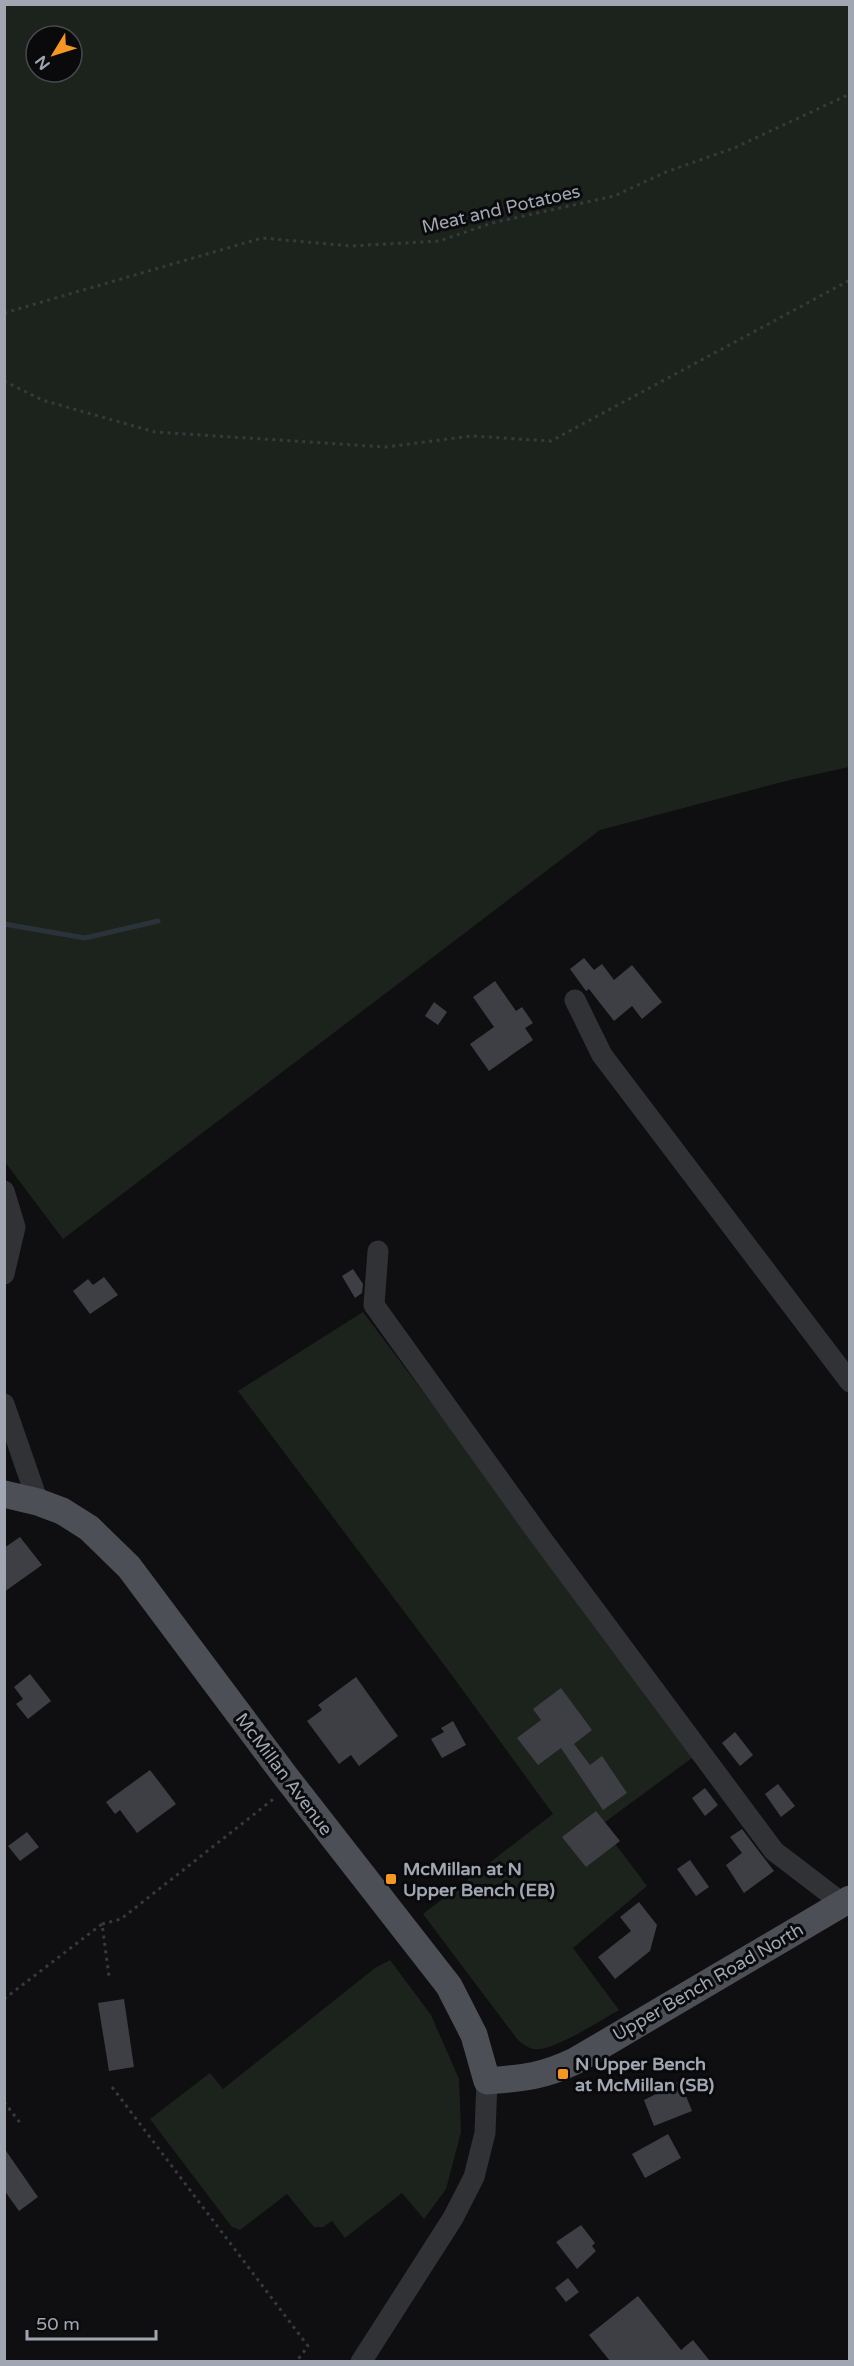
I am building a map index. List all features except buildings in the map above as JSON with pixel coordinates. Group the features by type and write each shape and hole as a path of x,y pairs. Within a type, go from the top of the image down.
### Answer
{"main road":[{"name":"McMillan Avenue","path":"4,1494 38,1502 62,1511 89,1528 115,1551 449,1986 474,2035 487,2081"},
{"name":"Upper Bench Road North","path":"487,2081 537,2076 552,2072 574,2061 846,1901"}],"street":[{"path":"576,1000 602,1055 849,1382"},
{"path":"4,1191 15,1227 4,1274"},
{"path":"378,1251 375,1305 538,1535 774,1851 846,1901"},
{"path":"4,1404 38,1502"},
{"path":"361,2361 453,2217 474,2177 485,2133 487,2081"}],"path":[{"name":"Meat and Potatoes","path":"4,314 262,238 351,246 440,241 492,223 614,196 666,172 734,148 849,94"},
{"path":"4,381 42,400 155,432 386,447 471,436 550,441 849,280"},
{"path":"4,1999 102,1923 121,1919 292,1784"},
{"path":"102,1923 109,1976"},
{"path":"112,2087 308,2346 296,2361"},
{"path":"4,2102 21,2124"}],"shaded area":[{"path":"4,5 850,5 849,767 790,780 600,830 63,1239 5,1162"},
{"path":"363,1312 696,1755 601,1825 647,1886 573,1948 619,2010 568,2039 539,2049 533,2049 518,2040 423,1914 553,1814 238,1391"},
{"path":"390,1960 431,2015 459,2079 461,2132 446,2189 424,2219 402,2193 345,2238 332,2221 323,2227 314,2227 287,2194 240,2230 232,2227 150,2119 210,2073 223,2089 375,1968"}],"waterway":[{"path":"4,924 85,938 158,921"}],"place":[{"name":"McMillan at N Upper Bench (EB)","path":"391,1879"},
{"name":"N Upper Bench at McMillan (SB)","path":"563,2074"}]}
